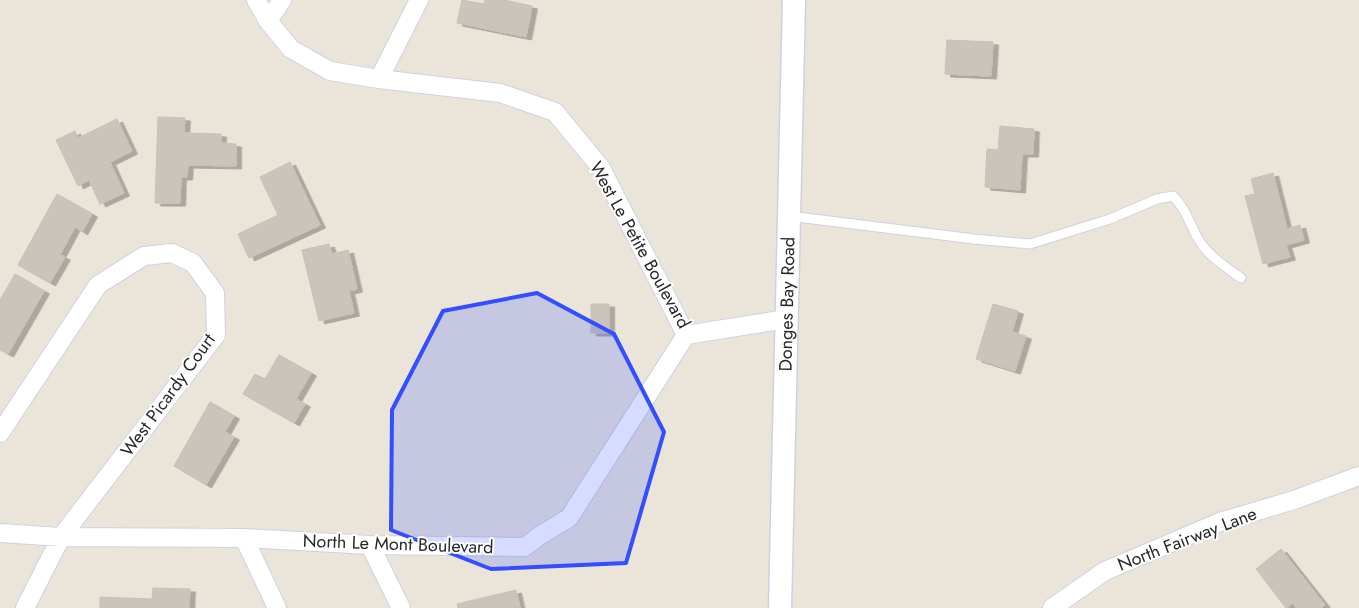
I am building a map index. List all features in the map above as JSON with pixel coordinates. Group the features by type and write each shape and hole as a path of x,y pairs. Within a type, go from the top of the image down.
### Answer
{"street":[{"name":"West Le Petite Boulevard","path":"256,0 268,22 291,49 330,71 378,79 500,93 555,112 601,168 686,335 786,319"},
{"path":"268,22 282,0"},
{"path":"378,79 419,0"},
{"name":"Donges Bay Road","path":"780,608 794,0"},
{"name":"West Picardy Court","path":"0,433 98,285 144,256 172,253 193,263 215,293 216,335 61,537 25,608"},
{"name":"North Le Mont Boulevard","path":"0,533 61,537 244,538 370,544 525,547 569,518 686,335"},
{"name":"North Fairway Lane","path":"1052,608 1105,571 1220,522 1294,500 1359,476"},
{"path":"244,538 277,608"},
{"path":"370,544 400,608"}],"lane":[{"path":"789,216 1030,244 1110,219 1157,199 1173,196 1182,205 1198,238 1216,261 1241,278"}],"highlighted area":[{"path":"537,293 614,334 664,432 626,563 491,569 391,530 392,410 443,311"}],"building":[{"path":"462,0 484,4 485,0 504,0 532,6 526,37 457,23"},
{"path":"947,40 993,42 991,76 945,74"},
{"path":"158,117 185,118 184,133 221,134 221,143 236,144 236,166 188,165 187,177 181,177 180,203 155,203"},
{"path":"117,119 132,151 110,162 124,193 100,204 89,180 78,186 56,140 75,131 78,138"},
{"path":"1000,126 1034,129 1033,154 1022,154 1020,190 985,187 987,149 998,150"},
{"path":"290,162 320,225 249,258 238,234 278,215 260,177"},
{"path":"1273,173 1287,229 1300,225 1304,240 1286,245 1290,257 1263,264 1245,196 1255,194 1251,179"},
{"path":"57,194 92,214 82,232 75,227 60,255 65,257 50,283 18,265"},
{"path":"329,244 332,254 348,250 357,289 349,291 354,313 319,321 302,250"},
{"path":"15,274 44,291 8,354 0,350 0,300"},
{"path":"591,304 609,304 609,333 591,333"},
{"path":"993,304 1018,311 1012,332 1026,336 1015,371 976,359"},
{"path":"279,355 311,373 296,399 305,404 294,423 243,394 255,374 265,379"},
{"path":"210,402 234,416 225,432 234,437 206,485 174,466"},
{"path":"1281,549 1325,605 1321,608 1296,608 1293,603 1286,608 1256,569"},
{"path":"153,588 190,589 189,608 100,608 100,597 152,599"},
{"path":"516,590 520,608 458,608 457,604"}]}
